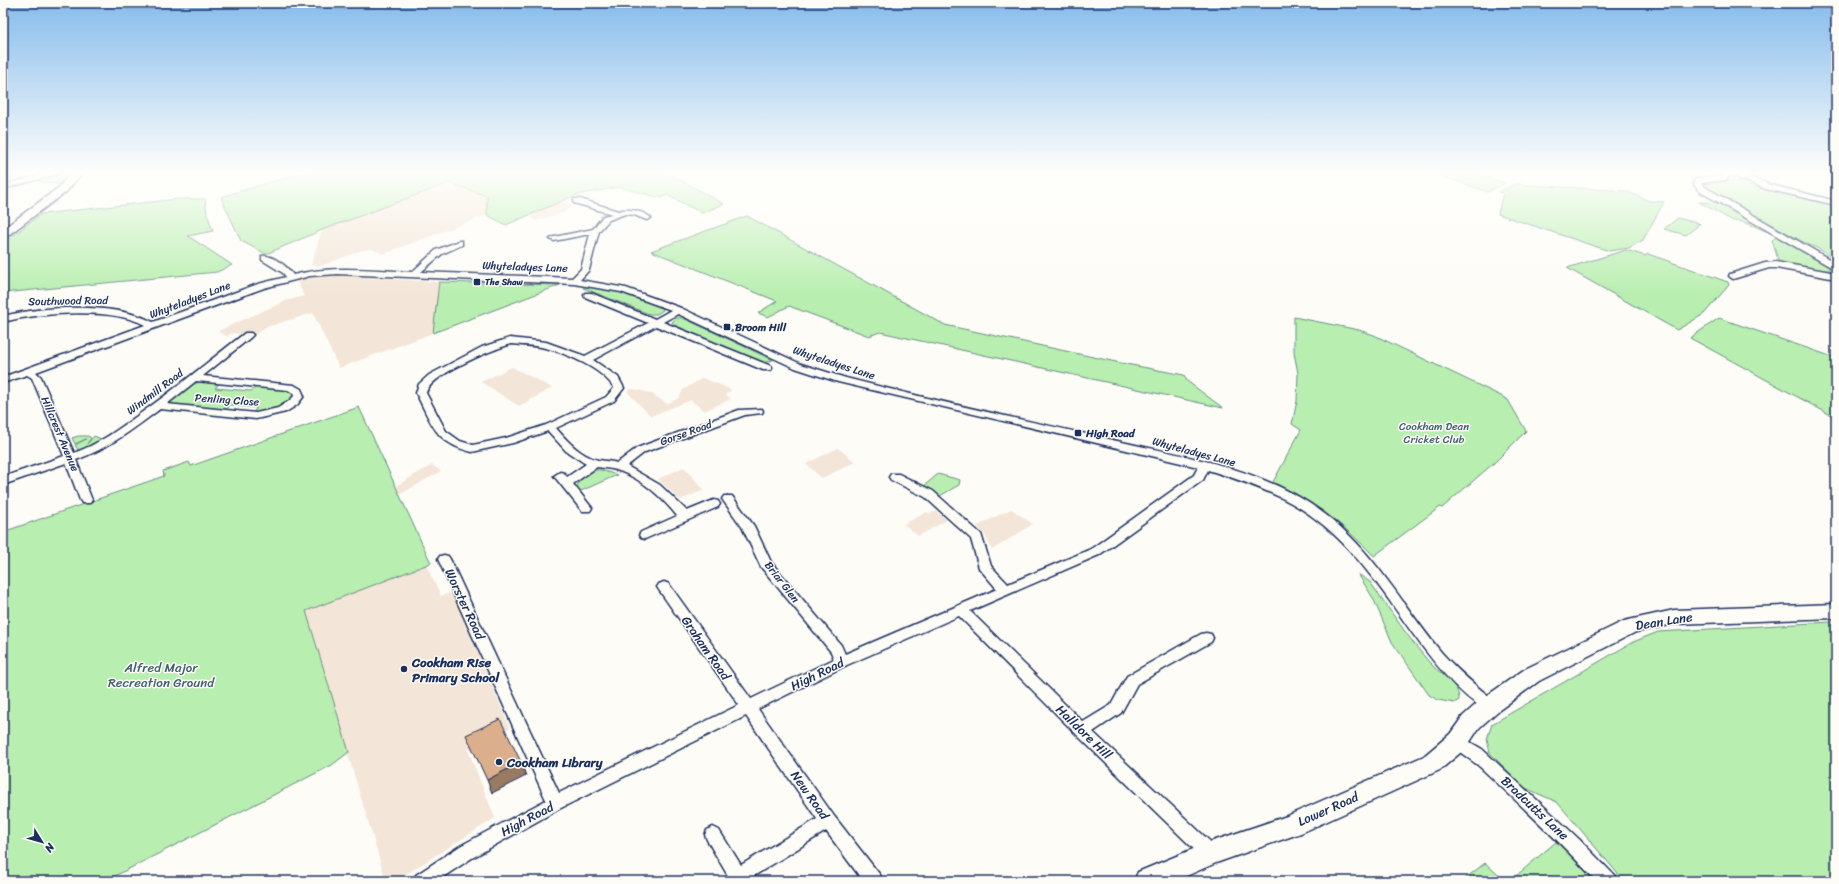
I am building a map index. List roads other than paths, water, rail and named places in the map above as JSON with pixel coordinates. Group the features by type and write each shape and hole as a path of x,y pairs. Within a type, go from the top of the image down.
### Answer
{"street":[{"path":"3,234 29,214"},
{"path":"574,281 585,270 595,232 606,218 616,214"},
{"path":"636,214 647,218"},
{"path":"1747,214 1836,267"},
{"path":"554,239 585,232 595,232"},
{"path":"413,275 439,252 459,243"},
{"path":"265,258 286,271 290,277"},
{"path":"1732,276 1768,265 1836,276"},
{"name":"Whyteladyes Lane","path":"3,380 260,286 310,273 337,271 574,281 623,290 678,310 792,364 842,380 1205,465 1250,480 1298,502 1334,528 1368,562 1432,650 1463,684 1490,705"},
{"path":"1820,273 1836,271"},
{"path":"588,295 768,368"},
{"path":"586,360 678,310"},
{"name":"Southwood Road","path":"3,319 25,314 95,311 112,312 137,318 154,326"},
{"name":"Windmill Road","path":"3,481 91,451 110,441 158,406 248,335"},
{"path":"510,341 546,345 586,360 614,379 619,388 610,399 550,427 508,441 472,449 456,443 442,433 421,394 423,386 433,377 485,349 510,341"},
{"name":"Hillcrest Avenue","path":"29,371 36,377 86,500"},
{"name":"Penling Close","path":"158,406 256,416 282,410 293,403 298,396 297,391 290,387 194,378"},
{"name":"Gorse Road","path":"618,467 641,450 744,412 758,411"},
{"path":"550,427 556,435 583,459 594,463 618,467 660,490 671,500 685,517"},
{"path":"586,508 563,479 594,463"},
{"name":"High Road","path":"422,881 466,852 555,803 842,662 960,609 1006,591 1095,552 1198,477 1205,465"},
{"path":"896,477 928,494 978,537 985,568 1006,591"},
{"name":"Briar Glen","path":"728,499 748,526 766,564 836,649 842,662"},
{"path":"645,535 714,504"},
{"name":"Worster Road","path":"444,559 555,803"},
{"name":"Graham Road","path":"664,587 748,708"},
{"name":"Halldore Hill","path":"960,609 1082,731 1210,853"},
{"name":"Dean Lane","path":"1490,705 1532,675 1631,626 1674,617 1836,611"},
{"path":"1082,731 1116,709 1132,680 1206,638"},
{"name":"Lower Road","path":"1147,881 1210,853 1292,825 1432,763 1458,741 1471,722 1490,705"},
{"name":"New Road","path":"748,708 828,821 874,881"},
{"name":"Bradcutts Lane","path":"1458,741 1477,754 1545,817 1608,881"},
{"path":"713,835 740,878 828,821"}],"place":[{"name":"The Shaw","path":"477,282"},
{"name":"Broom Hill","path":"727,327"},
{"name":"High Road","path":"1078,433"},
{"name":"Cookham Rise Primary School","path":"404,669"},
{"name":"Cookham Library","path":"499,762"}],"park label":[{"name":"Cookham Dean Cricket Club","path":"1434,432"},
{"name":"Alfred Major Recreation Ground","path":"161,674"}]}
